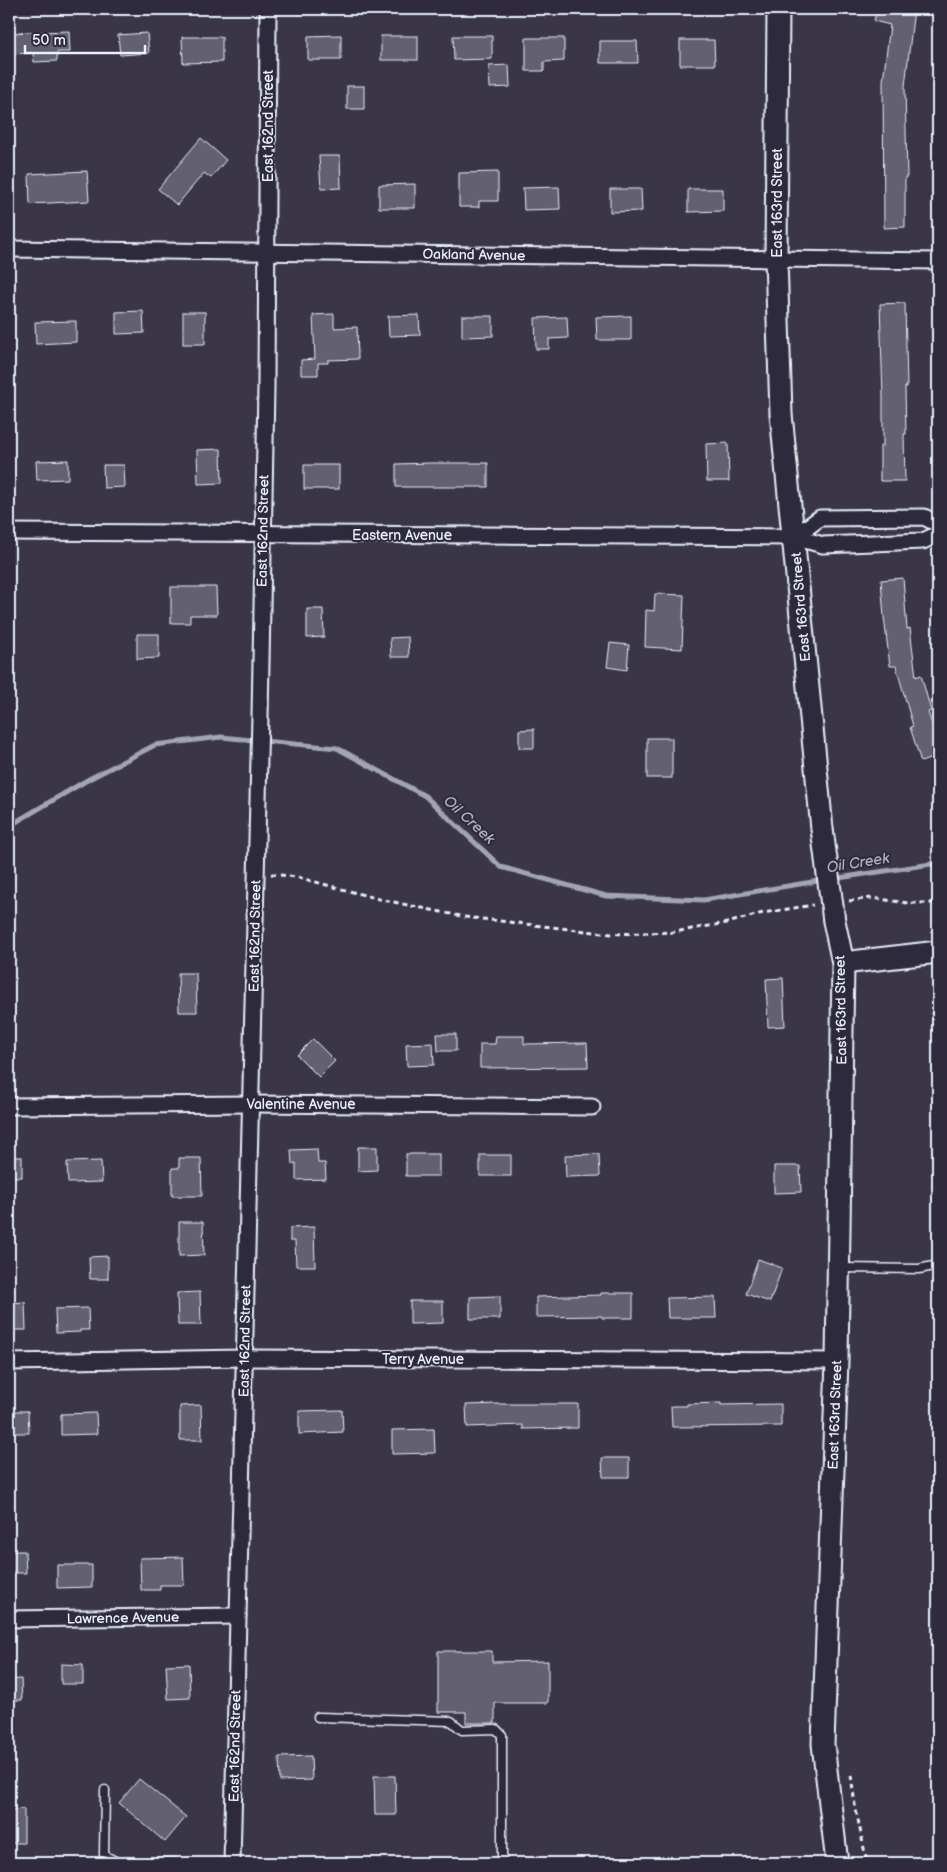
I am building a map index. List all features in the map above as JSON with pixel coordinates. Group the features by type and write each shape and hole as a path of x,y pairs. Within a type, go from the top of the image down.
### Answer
{"street":[{"name":"East 162nd Street","path":"232,1863 259,774 267,253 268,9"},
{"name":"East 163rd Street","path":"778,9 776,258 781,414 822,829 838,912 843,963 838,1362 823,1744 837,1863"},
{"name":"Oakland Avenue","path":"9,249 938,261"},
{"path":"794,537 820,518 924,517 938,524"},
{"name":"Eastern Avenue","path":"9,532 794,537 822,544 923,540 938,534"},
{"path":"843,963 938,952"},
{"name":"Valentine Avenue","path":"9,1106 250,1104 592,1107"},
{"name":"Terry Avenue","path":"9,1362 244,1358 838,1362"},
{"name":"Lawrence Avenue","path":"9,1619 238,1616"}],"lane":[{"path":"839,1268 919,1270 938,1265"},
{"path":"318,1716 451,1721 462,1730 496,1729 502,1735 502,1863"},
{"path":"105,1790 104,1855 117,1862 175,1863"}],"path":[{"path":"267,873 297,877 379,898 466,917 612,934 674,932 727,923 763,913 816,905"},
{"path":"838,912 872,898 908,903 938,903"},
{"path":"851,1775 867,1863"}],"building":[{"path":"877,9 914,9 905,86 907,177 905,177 905,227 884,228 883,81 890,25 874,21"},
{"path":"69,31 70,52 57,52 57,61 34,62 33,53 9,54 9,33"},
{"path":"147,33 149,53 120,55 118,35"},
{"path":"341,35 341,60 308,60 308,36"},
{"path":"381,36 418,36 418,60 381,60"},
{"path":"453,36 492,36 492,59 454,60"},
{"path":"182,37 222,37 222,62 183,63"},
{"path":"526,38 564,38 564,61 544,62 544,71 526,71"},
{"path":"680,40 714,40 715,65 680,65"},
{"path":"600,41 637,41 638,63 600,63"},
{"path":"509,65 510,87 490,88 489,66"},
{"path":"347,86 364,86 364,109 347,109"},
{"path":"201,138 226,160 211,178 204,173 177,205 158,189"},
{"path":"319,156 340,156 341,188 321,189"},
{"path":"87,171 89,201 30,204 29,174"},
{"path":"498,172 498,201 479,201 479,207 459,207 459,173"},
{"path":"415,184 415,208 379,208 379,185"},
{"path":"559,187 560,209 524,210 523,188"},
{"path":"610,189 641,189 642,211 610,212"},
{"path":"688,189 723,189 723,211 688,212"},
{"path":"905,303 907,387 905,387 906,434 904,434 905,481 880,481 880,446 883,446 883,398 880,304"},
{"path":"143,311 144,333 116,334 116,312"},
{"path":"183,312 205,312 205,344 183,344"},
{"path":"334,314 334,328 357,327 358,359 328,360 328,363 318,363 318,375 301,375 301,360 315,359 313,315"},
{"path":"419,315 420,335 389,336 388,316"},
{"path":"462,316 493,316 493,336 462,337"},
{"path":"631,316 631,340 597,340 596,317"},
{"path":"567,317 568,338 549,339 549,349 536,349 535,318"},
{"path":"76,321 76,342 36,344 35,322"},
{"path":"728,443 729,481 707,481 706,444"},
{"path":"221,449 222,483 198,484 197,450"},
{"path":"68,460 68,479 37,480 36,461"},
{"path":"488,463 488,487 396,487 396,464"},
{"path":"103,465 124,465 125,487 104,488"},
{"path":"304,465 339,465 339,489 304,489"},
{"path":"903,578 907,629 910,628 916,677 921,675 931,711 928,712 938,743 938,756 921,762 910,727 913,726 896,666 890,666 884,617 881,580"},
{"path":"171,587 216,587 217,615 190,615 190,623 171,623"},
{"path":"655,594 684,595 682,649 645,647 646,610 654,611"},
{"path":"307,609 323,609 324,637 307,638"},
{"path":"137,634 159,634 159,658 137,659"},
{"path":"408,637 409,657 391,657 390,638"},
{"path":"610,643 629,645 627,670 607,667"},
{"path":"534,729 534,748 519,748 519,730"},
{"path":"647,738 672,738 672,778 647,778"},
{"path":"178,973 196,973 197,1012 179,1012"},
{"path":"783,978 785,1026 768,1027 766,979"},
{"path":"437,1034 456,1034 456,1051 438,1051"},
{"path":"496,1036 524,1036 524,1044 587,1043 588,1067 480,1068 480,1044 495,1044"},
{"path":"313,1039 335,1061 319,1077 297,1055"},
{"path":"433,1043 434,1065 407,1066 406,1044"},
{"path":"358,1147 377,1147 377,1170 358,1171"},
{"path":"317,1149 318,1163 325,1163 326,1179 296,1180 296,1163 292,1164 291,1150"},
{"path":"406,1154 439,1154 439,1176 406,1176"},
{"path":"599,1154 600,1176 566,1177 565,1155"},
{"path":"480,1155 511,1155 511,1176 480,1176"},
{"path":"9,1157 22,1157 22,1177 9,1177"},
{"path":"179,1158 201,1158 202,1196 172,1196 172,1168 179,1168"},
{"path":"101,1161 102,1182 68,1183 67,1162"},
{"path":"774,1166 800,1166 801,1192 774,1193"},
{"path":"179,1222 203,1222 204,1255 179,1256"},
{"path":"314,1227 315,1266 296,1266 295,1241 290,1241 290,1228"},
{"path":"108,1256 108,1279 90,1279 89,1257"},
{"path":"758,1259 782,1268 770,1302 746,1294"},
{"path":"200,1292 201,1325 178,1325 177,1293"},
{"path":"601,1293 633,1293 633,1318 602,1318 602,1316 536,1317 536,1297 601,1295"},
{"path":"500,1296 500,1319 470,1319 470,1297"},
{"path":"715,1297 716,1318 668,1318 667,1298"},
{"path":"410,1301 443,1301 443,1323 410,1324"},
{"path":"25,1302 26,1330 9,1330 9,1303"},
{"path":"88,1308 89,1330 56,1333 55,1309"},
{"path":"721,1403 721,1405 781,1404 781,1426 672,1427 671,1406"},
{"path":"578,1404 578,1428 523,1429 523,1425 467,1427 466,1405"},
{"path":"201,1405 202,1440 180,1440 180,1406"},
{"path":"342,1410 343,1432 299,1434 299,1411"},
{"path":"9,1411 28,1411 29,1433 9,1433"},
{"path":"96,1413 97,1434 61,1435 61,1414"},
{"path":"434,1429 435,1453 392,1454 392,1430"},
{"path":"602,1458 629,1458 629,1477 603,1477"},
{"path":"9,1551 25,1551 26,1573 9,1573"},
{"path":"183,1557 184,1585 160,1585 160,1590 141,1590 140,1558"},
{"path":"57,1565 92,1565 92,1587 57,1588"},
{"path":"438,1651 492,1651 492,1662 548,1661 548,1703 495,1703 495,1723 466,1723 466,1712 438,1712"},
{"path":"61,1664 83,1665 83,1684 61,1684"},
{"path":"189,1664 190,1698 168,1699 166,1665"},
{"path":"21,1679 22,1700 9,1700 9,1680"},
{"path":"311,1756 312,1780 280,1781 279,1757"},
{"path":"374,1776 395,1776 396,1815 375,1815"},
{"path":"139,1779 186,1817 165,1842 119,1803"},
{"path":"24,1809 24,1843 9,1843 9,1810"}],"waterway":[{"name":"Oil Creek","path":"9,826 89,779 155,745 221,737 337,748 425,796 501,867 606,896 704,900 824,880"},
{"name":"Oil Creek","path":"832,879 938,863"}]}
